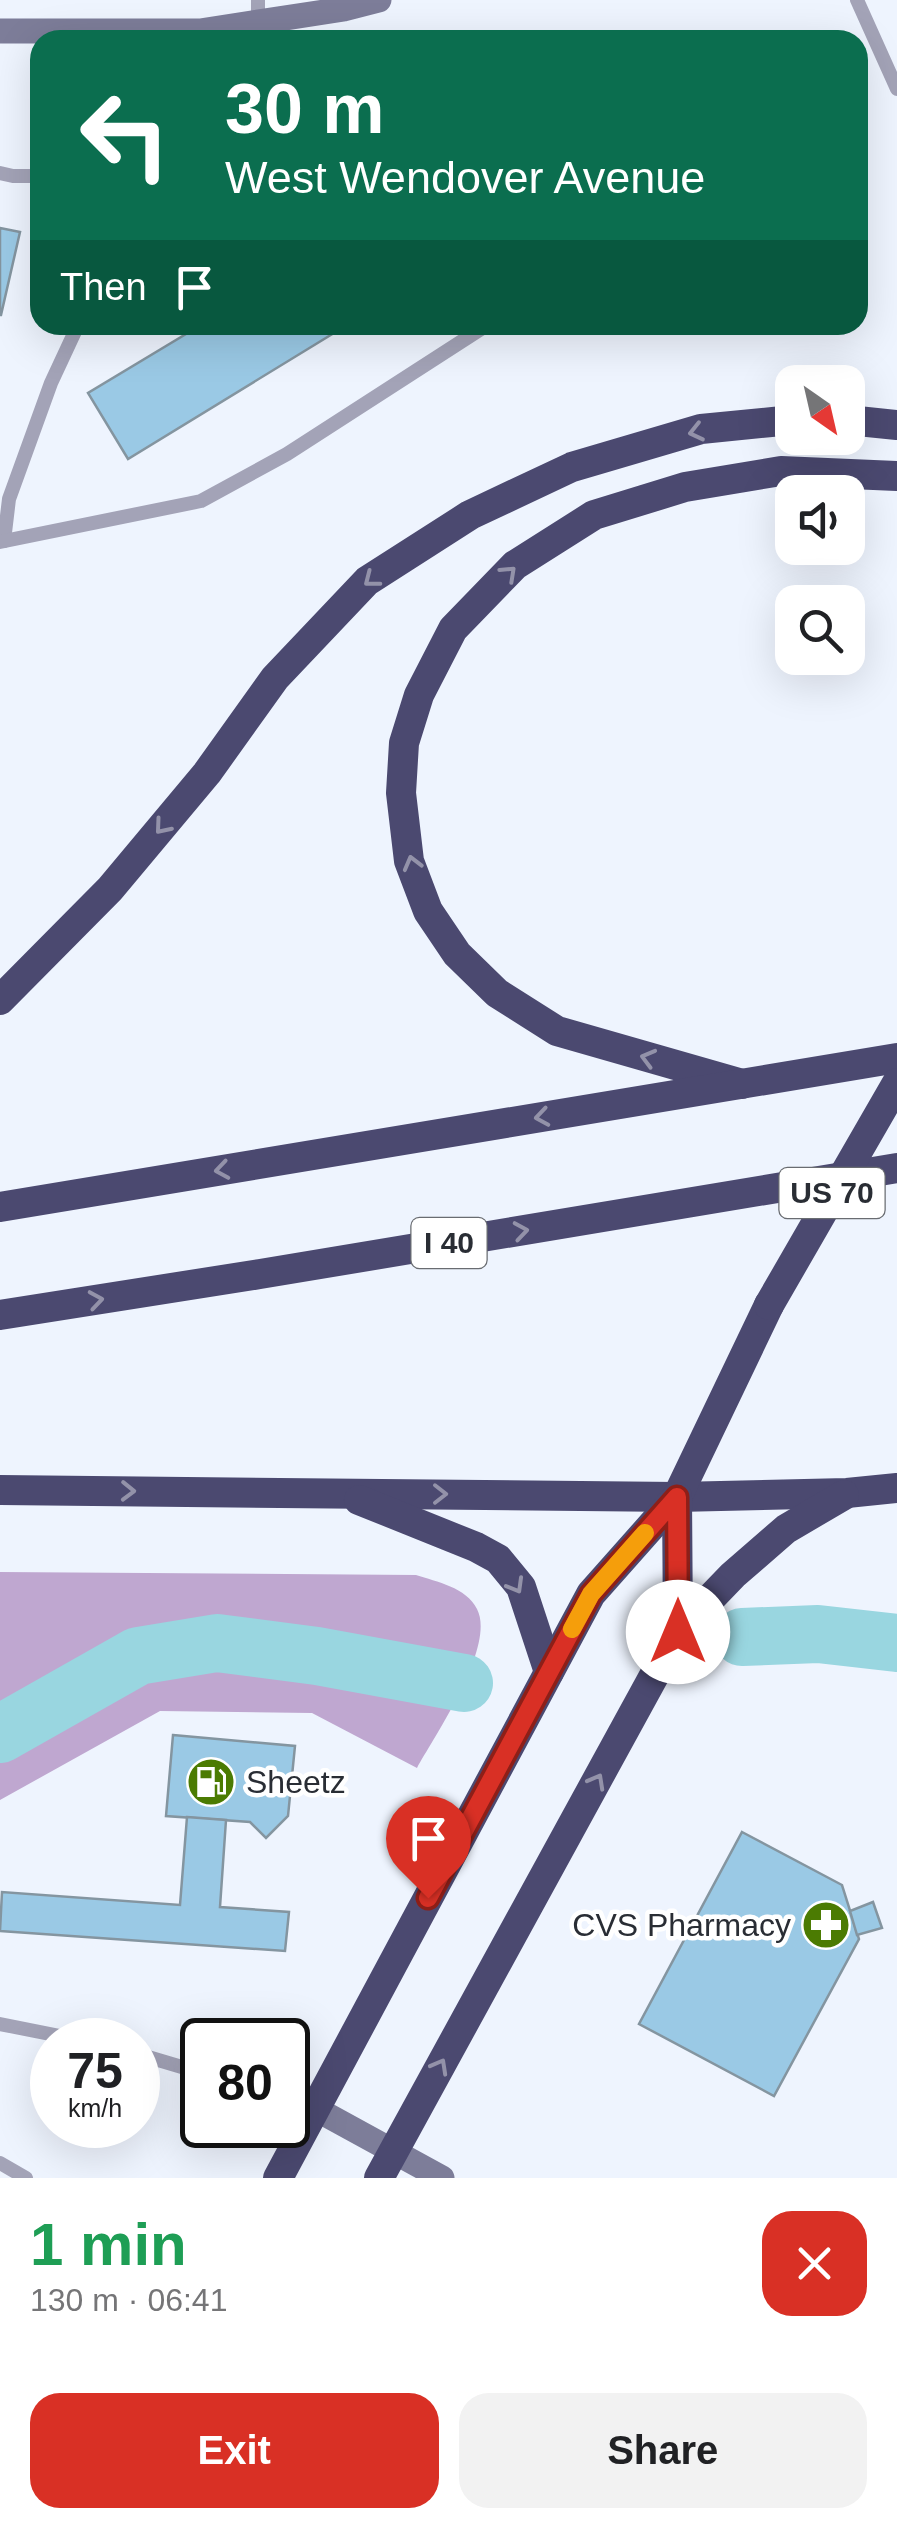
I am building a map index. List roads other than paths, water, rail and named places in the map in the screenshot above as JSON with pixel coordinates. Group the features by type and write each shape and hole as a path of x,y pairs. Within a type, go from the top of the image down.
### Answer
{"highway":[{"path":"0,1000 110,889 207,774 275,678 368,581 470,515 572,467 701,429 775,422"},
{"path":"865,422 897,425"},
{"path":"742,1084 556,1031 497,993 457,954 428,910 409,860 401,793 404,743 419,695 453,629 515,565 594,515 685,487 781,471 897,476"},
{"path":"0,1207 897,1058"},
{"name":"US 70","path":"310,2091 591,1594 677,1497 770,1305 897,1082"},
{"name":"I 40","path":"0,1314 897,1168"},
{"path":"0,1490 677,1497 897,1488"},
{"path":"678,1632 732,1576 786,1529 847,1493"},
{"path":"342,1494 498,1558 521,1588 549,1672"},
{"name":"US 70","path":"386,2165 678,1632 677,1497"},
{"name":"US 70","path":"278,2178 288,2148"}],"street":[{"path":"206,30 379,0"},
{"path":"0,31 30,33"},
{"path":"310,2111 386,2165 442,2178"}],"lane":[{"path":"857,0 897,89"},
{"path":"0,173 30,176"},
{"path":"73,335 51,383 9,499 2,542 201,501 287,454 471,335"},
{"path":"0,2024 30,2030"},
{"path":"0,2163 26,2178"}],"waterway":[{"path":"742,1637 818,1634 897,1643"},
{"path":"0,1734 138,1656 217,1643 317,1656 464,1683"}],"place":[{"name":"Sheetz","path":"211,1782"},
{"name":"CVS Pharmacy","path":"826,1925"}]}
